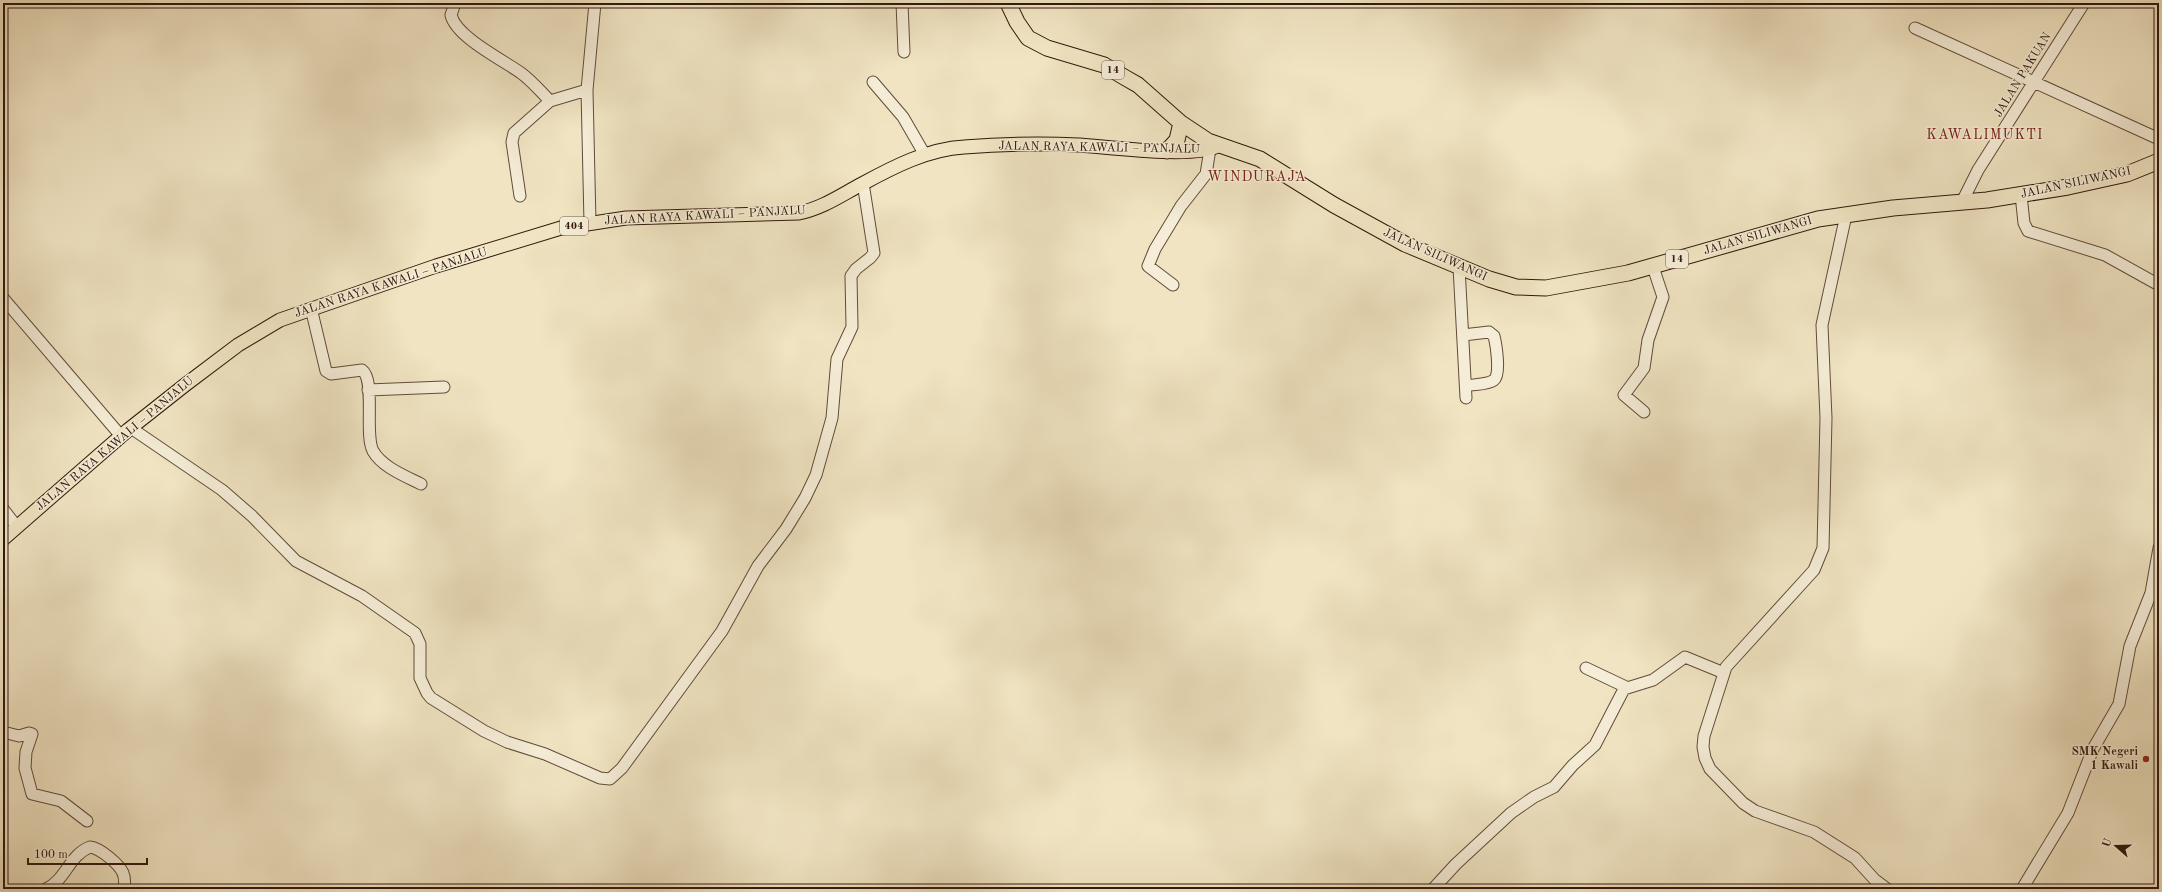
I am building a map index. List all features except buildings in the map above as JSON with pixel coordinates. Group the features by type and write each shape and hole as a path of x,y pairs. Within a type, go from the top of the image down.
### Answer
{"highway":[{"name":"14","path":"1008,3 1017,22 1028,38 1047,48 1096,62 1111,69 1138,85 1181,123 1215,147"},
{"path":"1168,151 1177,140 1181,123"},
{"name":"JALAN SILIWANGI","path":"1215,147 1260,159 1374,228 1459,267 1503,284 1533,289 1653,267 1798,223 1846,215 2021,195 2107,179 2135,172 2159,161"}],"main road":[{"name":"JALAN RAYA KAWALI – PANJALU","path":"3,539 121,436 238,345 280,320 436,266 561,228 590,223 626,218 799,213 815,209 863,184 925,155 962,147 1078,145 1168,151 1215,147"}],"street":[{"path":"455,3 451,15 455,24 486,51 522,74 550,101"},
{"path":"590,223 587,90 595,3"},
{"path":"902,3 904,52"},
{"name":"JALAN PAKUAN","path":"1962,202 1978,170 2084,3"},
{"path":"1915,28 2159,139"},
{"path":"874,82 908,124 925,155"},
{"path":"520,196 512,136 550,101 587,90"},
{"path":"1173,285 1148,266 1155,249 1181,206 1206,174 1215,147"},
{"path":"131,428 183,462 233,500 296,561 362,596 415,633 420,644 420,678 426,693 431,698 484,731 507,742 545,754 600,778 610,779 622,768 722,630 758,566 795,516 816,475 832,418 836,363 852,327 851,276 856,268 870,258 874,253 863,184"},
{"path":"2021,195 2024,223 2028,231 2105,255 2159,285"},
{"path":"1846,215 1822,325 1826,410 1823,548 1814,570 1733,659 1724,673 1704,736 1703,747 1710,769 1748,807 1814,832 1855,858 1875,880 1887,889"},
{"path":"1459,267 1466,398"},
{"path":"1644,412 1624,395 1644,368 1648,343 1663,297 1653,267"},
{"path":"3,298 121,436"},
{"path":"311,308 326,371 331,374 362,370 366,376 371,443 374,452 387,465 421,484"},
{"path":"1463,335 1489,332 1494,336 1498,370 1494,380 1466,386"},
{"path":"368,390 444,387"},
{"path":"3,509 17,527"},
{"path":"2022,889 2068,813 2093,749 2119,704 2130,646 2153,586 2159,548"},
{"path":"1586,668 1626,687 1653,680 1685,657 1724,673"},
{"path":"1433,889 1456,864 1511,813 1534,797 1554,787 1573,765 1595,746 1620,694 1626,687"},
{"path":"3,732 19,736 29,733 32,734 26,752 25,768 31,785 32,794 61,801 87,821"},
{"path":"46,889 60,879 76,856 90,846 97,849 121,870 125,879 124,889"}],"place":[{"name":"SMK Negeri 1 Kawali","path":"2146,759"}],"district":[{"name":"KAWALIMUKTI","path":"1985,135"},
{"name":"WINDURAJA","path":"1257,177"}]}
